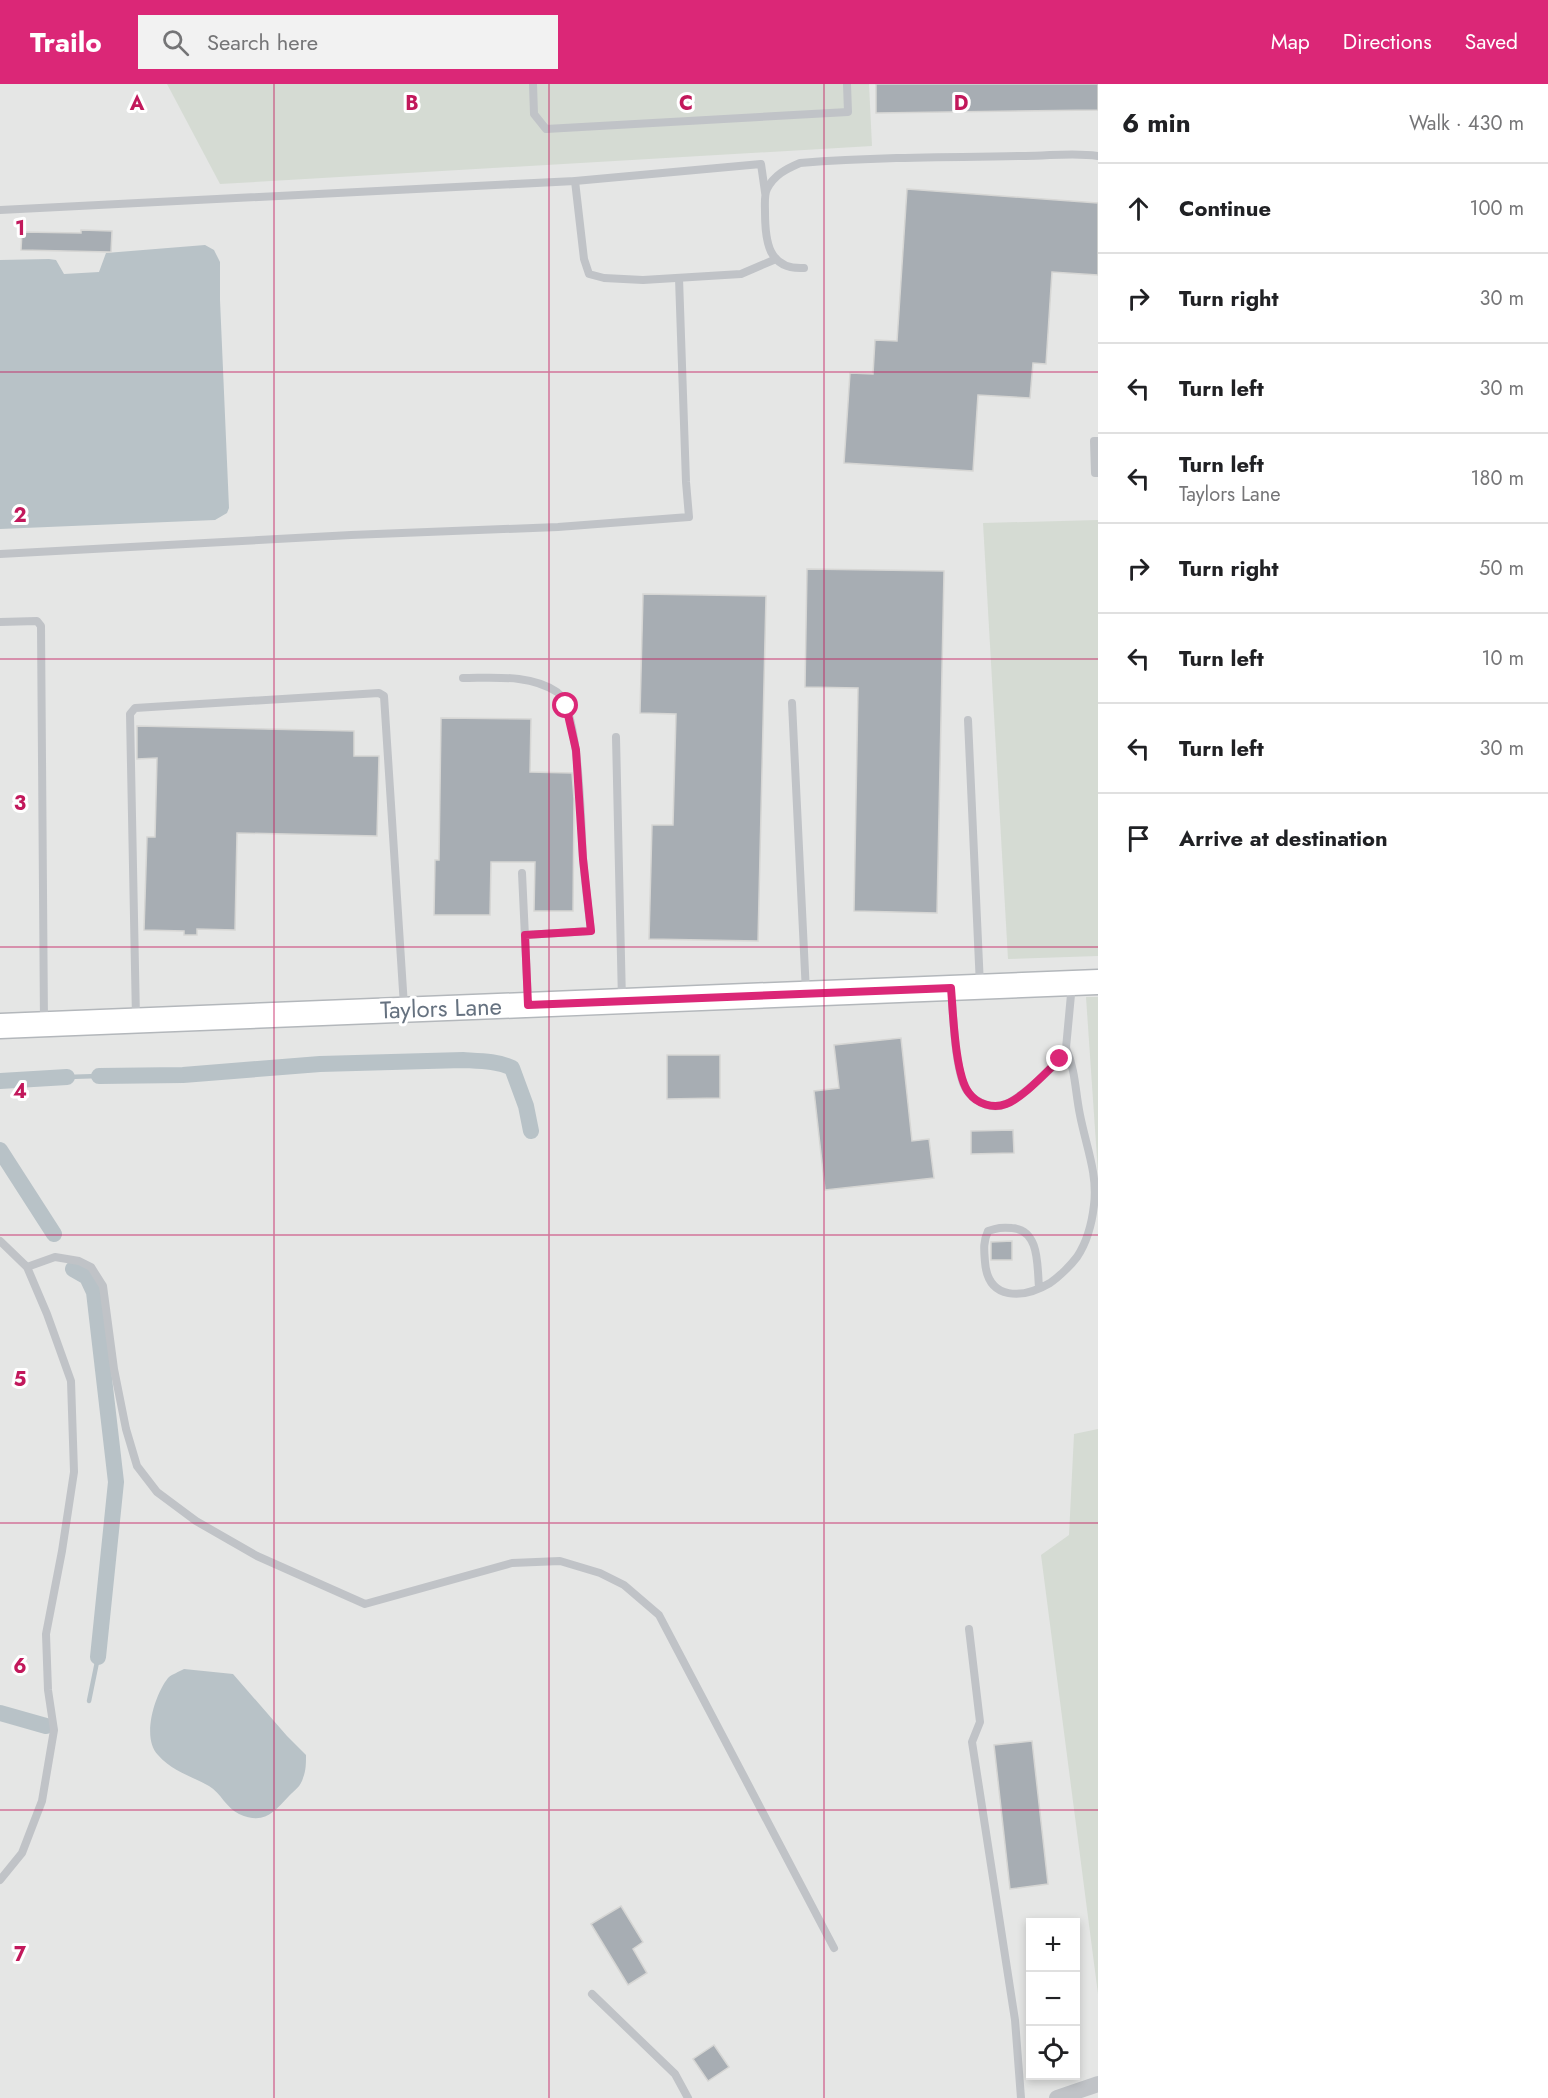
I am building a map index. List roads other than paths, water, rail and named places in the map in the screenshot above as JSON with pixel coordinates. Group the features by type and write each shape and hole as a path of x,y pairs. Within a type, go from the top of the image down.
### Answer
{"street":[{"name":"Taylors Lane","path":"0,1026 1098,982"},
{"path":"1057,2098 1098,2084"}],"lane":[{"path":"533,84 534,114 546,129 848,111 847,84"},
{"path":"765,192 786,168 800,163 923,156 1028,156 1078,153 1098,156"},
{"path":"0,210 575,181 761,164 765,192 765,229 769,250 776,259 792,268 804,268"},
{"path":"575,181 584,259 589,274 604,278 642,280 741,274 776,259"},
{"path":"0,554 351,535 558,527 690,517 686,482 679,278"},
{"path":"1098,441 1094,441 1095,473 1098,473"},
{"path":"0,622 37,621 41,626 44,1024"},
{"path":"463,678 516,678 541,684 560,693 569,717 576,750 583,859 591,931 525,935"},
{"path":"136,1021 130,714 135,708 379,693 384,696 405,1010"},
{"path":"792,703 806,994"},
{"path":"968,720 980,987"},
{"path":"616,737 622,1001"},
{"path":"522,873 528,1005"},
{"path":"951,988 958,1058 963,1082 968,1092 976,1100 996,1106 1008,1103 1060,1059 1066,1048 1072,983"},
{"path":"1039,1287 1033,1241 1027,1233 1020,1228 999,1227 988,1231 983,1242 989,1282 998,1290 1010,1294 1030,1291 1051,1282 1076,1258 1087,1238 1094,1205 1094,1175 1080,1115 1073,1064 1066,1048"},
{"path":"0,1241 27,1267 71,1381 74,1472 63,1551 46,1634 48,1690 54,1730 42,1801 22,1853 0,1880"},
{"path":"27,1267 55,1257 80,1261 91,1267 103,1286 114,1369 126,1429 137,1466 157,1492 188,1515 257,1556 365,1604 512,1563 560,1561 600,1573 624,1585 659,1615 834,1948"},
{"path":"969,1629 980,1722 972,1742 1015,2020 1021,2098"},
{"path":"592,1994 675,2074 688,2098"}],"waterway":[{"path":"99,1076 183,1075 320,1064 463,1060 488,1062 512,1068 526,1106 531,1131"},
{"path":"67,1077 99,1076"},
{"path":"0,1081 67,1077"},
{"path":"0,1150 54,1234"},
{"path":"73,1269 87,1277 94,1292 116,1482 98,1657"},
{"path":"89,1701 98,1657"},
{"path":"0,1713 46,1726"}]}
